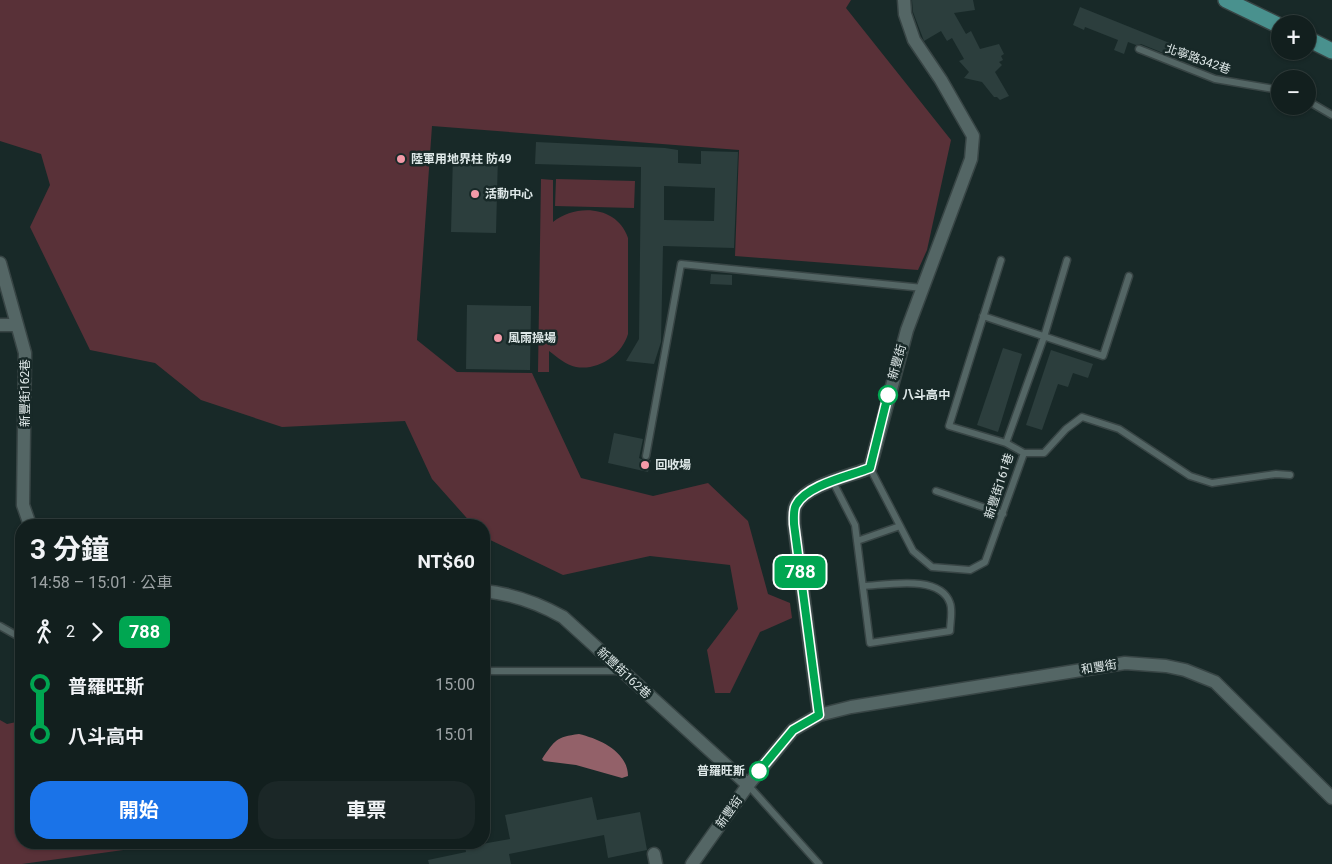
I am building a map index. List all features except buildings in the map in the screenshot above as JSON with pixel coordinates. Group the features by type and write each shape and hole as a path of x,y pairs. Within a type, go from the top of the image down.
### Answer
{"main road":[{"path":"1226,0 1271,22"},
{"path":"1316,43 1332,51"}],"street":[{"name":"新豐街","path":"870,468 907,330 971,159 973,136 941,80 914,40 905,14 904,0"},
{"name":"新豐街162巷","path":"0,263 25,354 23,505 28,519"},
{"path":"0,325 17,324"},
{"path":"819,715 794,524 794,506 802,496 870,468"},
{"name":"新豐街162巷","path":"490,592 538,603 563,617 748,785"},
{"name":"和豐街","path":"819,715 1125,662 1166,666 1215,682 1332,798"},
{"name":"新豐街","path":"692,864 748,785 793,730 819,715"}],"lane":[{"name":"北寧路342巷","path":"1139,49 1216,79 1271,88"},
{"path":"1316,106 1332,115"},
{"path":"1001,260 949,426 1006,443"},
{"name":"新豐街161巷","path":"870,468 913,551 932,567 970,570 985,562 1024,453 1006,443 1044,337 1067,260"},
{"path":"646,456 681,264 924,288"},
{"path":"984,316 1103,356 1129,276"},
{"path":"1024,453 1044,453 1066,429 1082,417 1119,429 1190,476 1212,482 1276,474 1290,475"},
{"path":"833,482 855,525 870,643 950,631 950,604 944,593 936,588 920,583 863,586"},
{"path":"936,491 1003,514"},
{"path":"857,541 900,526"},
{"path":"0,626 15,635"},
{"path":"490,671 621,671"},
{"path":"748,785 818,864"}],"shaded area":[{"path":"0,0 851,0 846,8 951,140 927,250 918,270 735,256 739,150 432,126 417,340 457,372 532,373 581,478 653,496 708,483 748,521 768,594 790,603 792,618 760,632 730,693 715,693 707,650 738,609 730,565 650,556 563,575 490,540 490,519 468,519 432,479 405,421 282,427 201,400 155,363 90,350 30,227 50,185 41,154 0,141"},
{"path":"541,179 553,180 553,222 573,212 595,211 615,219 623,227 628,238 628,334 625,342 615,355 601,364 584,368 572,366 549,351 549,372 538,372"},
{"path":"556,179 635,181 634,208 555,206"},
{"path":"0,720 7,724 15,722 15,849 131,849 22,864 0,864"},
{"path":"579,734 596,739 618,753 627,768 628,776 622,778 576,765 544,761 542,759 557,740 565,736"}],"bus line":[{"name":"788","path":"759,771 793,730 819,715 794,524 794,506 802,496 818,487 870,468 888,395"}],"place":[{"name":"陸軍用地界柱 防49","path":"401,159"},
{"name":"活動中心","path":"475,194"},
{"name":"風雨操場","path":"498,338"},
{"name":"八斗高中","path":"888,395"},
{"name":"回收場","path":"645,465"},
{"name":"普羅旺斯","path":"759,771"}]}
